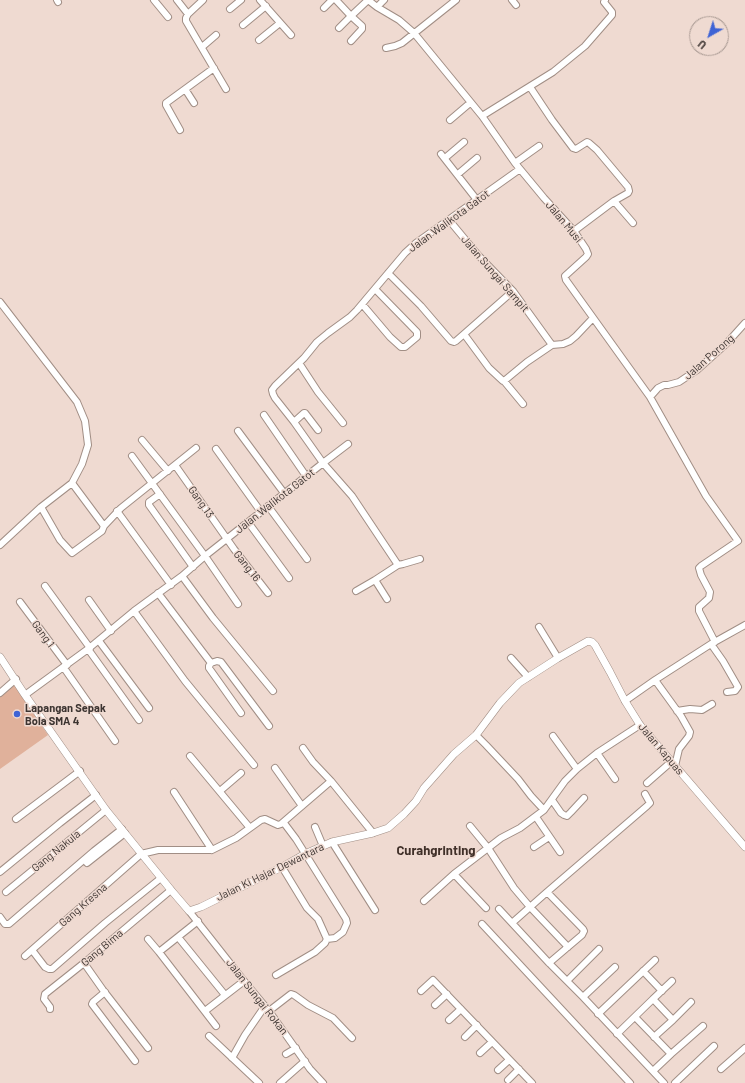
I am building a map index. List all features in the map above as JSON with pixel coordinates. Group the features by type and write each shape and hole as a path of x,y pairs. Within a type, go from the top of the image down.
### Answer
{"main road":[{"name":"Jalan Ki Hajar Dewantara","path":"189,910 201,907 305,854 332,842 373,833 388,828 396,822 416,801 424,788 451,758 476,735 500,703 519,683 558,658 585,643 592,642"},
{"name":"Jalan Kapuas","path":"592,642 627,700 640,725 674,762 745,847"},
{"path":"0,657 106,810 170,890 189,910"}],"street":[{"path":"154,0 168,17"},
{"path":"176,0 188,14"},
{"path":"203,0 188,14 186,21 226,89"},
{"path":"230,9 241,0"},
{"path":"260,0 290,35"},
{"path":"324,8 332,0"},
{"path":"336,0 362,28 351,41"},
{"path":"339,28 368,0"},
{"name":"Jalan Musi","path":"368,0 399,20 414,33 482,116 515,163 574,232 588,254 565,276 566,280 650,397 706,496 738,541"},
{"path":"377,7 384,0"},
{"path":"386,48 402,44 456,0"},
{"path":"482,116 553,72 590,41 612,15 612,12 604,2 605,0"},
{"path":"243,25 266,6"},
{"path":"259,40 280,22"},
{"path":"202,47 216,35"},
{"path":"180,130 166,105 167,101 214,68"},
{"path":"530,87 573,148 576,149 587,142 589,143 597,150 628,187 628,193 614,201 574,232"},
{"path":"185,89 194,102"},
{"path":"450,120 470,103"},
{"path":"464,142 443,156 477,200"},
{"path":"515,163 539,146"},
{"path":"458,174 477,158"},
{"name":"Jalan Walikota Gatot","path":"26,695 99,641 134,611 171,585 205,556 323,463 272,394 272,390 299,363 317,342 350,317 405,253 416,243 520,169"},
{"path":"614,201 633,223"},
{"name":"Jalan Sungai Sampit","path":"449,220 478,255 513,291 552,345"},
{"path":"388,273 421,306 451,341 454,342 513,291"},
{"path":"362,304 390,337 401,347 405,347 416,337 417,332 375,289"},
{"path":"0,302 77,402 85,421 88,445 82,464 72,483 41,508 0,545"},
{"path":"504,381 527,362 552,345 563,344 570,341 593,318"},
{"name":"Jalan Porong","path":"650,397 658,388 664,385 679,382 697,370 727,343 745,323"},
{"path":"464,334 490,368 504,381 523,404"},
{"path":"299,363 318,392 344,423"},
{"path":"294,422 305,413 318,430"},
{"path":"264,415 306,476"},
{"path":"238,430 284,493"},
{"path":"142,440 168,471"},
{"path":"348,444 323,463 352,496 398,565"},
{"path":"41,508 60,540 72,553 102,531 104,526 117,512 196,448"},
{"path":"216,449 261,512"},
{"path":"132,456 238,604"},
{"name":"Gang 13","path":"175,465 227,539"},
{"path":"72,483 104,526"},
{"path":"160,494 149,502 149,505 193,567"},
{"path":"268,506 307,559"},
{"path":"117,512 171,585"},
{"path":"248,522 289,578"},
{"path":"727,692 735,691 738,687 713,643 699,611 699,607 708,598 710,592 701,575 700,568 745,537"},
{"name":"Gang 16","path":"227,539 268,593"},
{"path":"356,591 398,565 420,559"},
{"path":"182,576 213,618 273,691"},
{"path":"375,580 387,599"},
{"path":"45,586 139,720"},
{"path":"158,593 211,663"},
{"path":"89,600 111,631"},
{"name":"Gang 1","path":"20,602 115,741"},
{"path":"134,611 185,681 254,765"},
{"path":"627,700 655,680 713,643 745,625"},
{"path":"539,627 558,658"},
{"path":"99,641 148,708"},
{"path":"511,658 528,677"},
{"path":"241,713 209,668 211,663 218,660 221,662 269,726"},
{"path":"0,693 16,680"},
{"path":"647,783 674,762 679,750 690,736 690,732 677,711 655,680"},
{"path":"677,711 686,709 702,710 712,704"},
{"path":"424,901 454,874 501,838 520,828 536,817 544,810 565,781 577,769 597,753 640,725"},
{"path":"476,735 518,779 544,810"},
{"path":"553,736 577,769"},
{"path":"303,748 373,833"},
{"path":"597,753 615,779"},
{"path":"190,756 250,828"},
{"path":"275,768 302,806"},
{"path":"16,819 80,771"},
{"path":"220,791 241,773"},
{"path":"141,854 158,850 212,850 236,838 261,820 265,819 278,825 284,823 331,781"},
{"path":"174,792 212,850"},
{"path":"512,923 647,806 650,803 645,794"},
{"path":"0,872 96,795"},
{"path":"552,800 561,812 567,816 584,798"},
{"name":"Gang Nakula","path":"6,892 106,810"},
{"path":"536,817 560,852"},
{"path":"284,823 296,839 346,919 347,923 343,932 335,938 327,938"},
{"path":"470,826 488,848 514,888 568,947"},
{"path":"315,827 323,846"},
{"path":"0,917 5,924 9,924 123,831"},
{"path":"534,847 549,837"},
{"path":"332,842 375,910"},
{"name":"Gang Kresna","path":"25,956 141,854"},
{"path":"276,975 315,952 325,943 327,938 318,919 307,908 282,867"},
{"path":"454,874 486,908"},
{"path":"32,950 45,967 52,969 104,923 161,878"},
{"name":"Gang Bima","path":"50,1009 44,999 45,994 170,890"},
{"path":"547,892 583,929 584,932 549,963"},
{"path":"13,924 44,896"},
{"path":"499,909 664,1083"},
{"name":"Jalan Sungai Rokan","path":"189,910 267,1008 310,1068 323,1083"},
{"path":"159,952 198,922"},
{"path":"482,924 630,1083"},
{"path":"178,936 225,995"},
{"path":"148,939 216,1026"},
{"path":"567,980 599,949"},
{"path":"598,1014 655,960"},
{"path":"84,963 148,1048"},
{"path":"583,997 615,967"},
{"path":"643,971 662,991"},
{"path":"421,991 433,980 532,1083"},
{"path":"205,1011 244,981"},
{"path":"617,1034 672,981"},
{"path":"105,992 92,1002 92,1004 135,1061"},
{"path":"232,1058 245,1035 267,1008 291,994 332,1018 352,1038"},
{"path":"435,1005 447,994"},
{"path":"653,1000 672,1020"},
{"path":"654,1037 690,1002"},
{"path":"449,1020 461,1009"},
{"path":"635,1017 671,1054"},
{"path":"465,1037 477,1026"},
{"path":"653,1071 703,1026"},
{"path":"209,1036 259,1083"},
{"path":"480,1053 492,1042"},
{"path":"675,1083 714,1046"},
{"path":"286,1054 296,1048"},
{"path":"721,1069 745,1048"},
{"path":"498,1070 509,1060"},
{"path":"280,1083 305,1061"},
{"path":"508,1080 519,1069"}],"shaded area":[{"name":"Lapangan Sepak Bola SMA 4","path":"13,683 48,735 0,769 0,694"}],"place":[{"name":"Lapangan Sepak Bola SMA 4","path":"17,714"}],"district":[{"name":"Curahgrinting","path":"436,851"}]}
